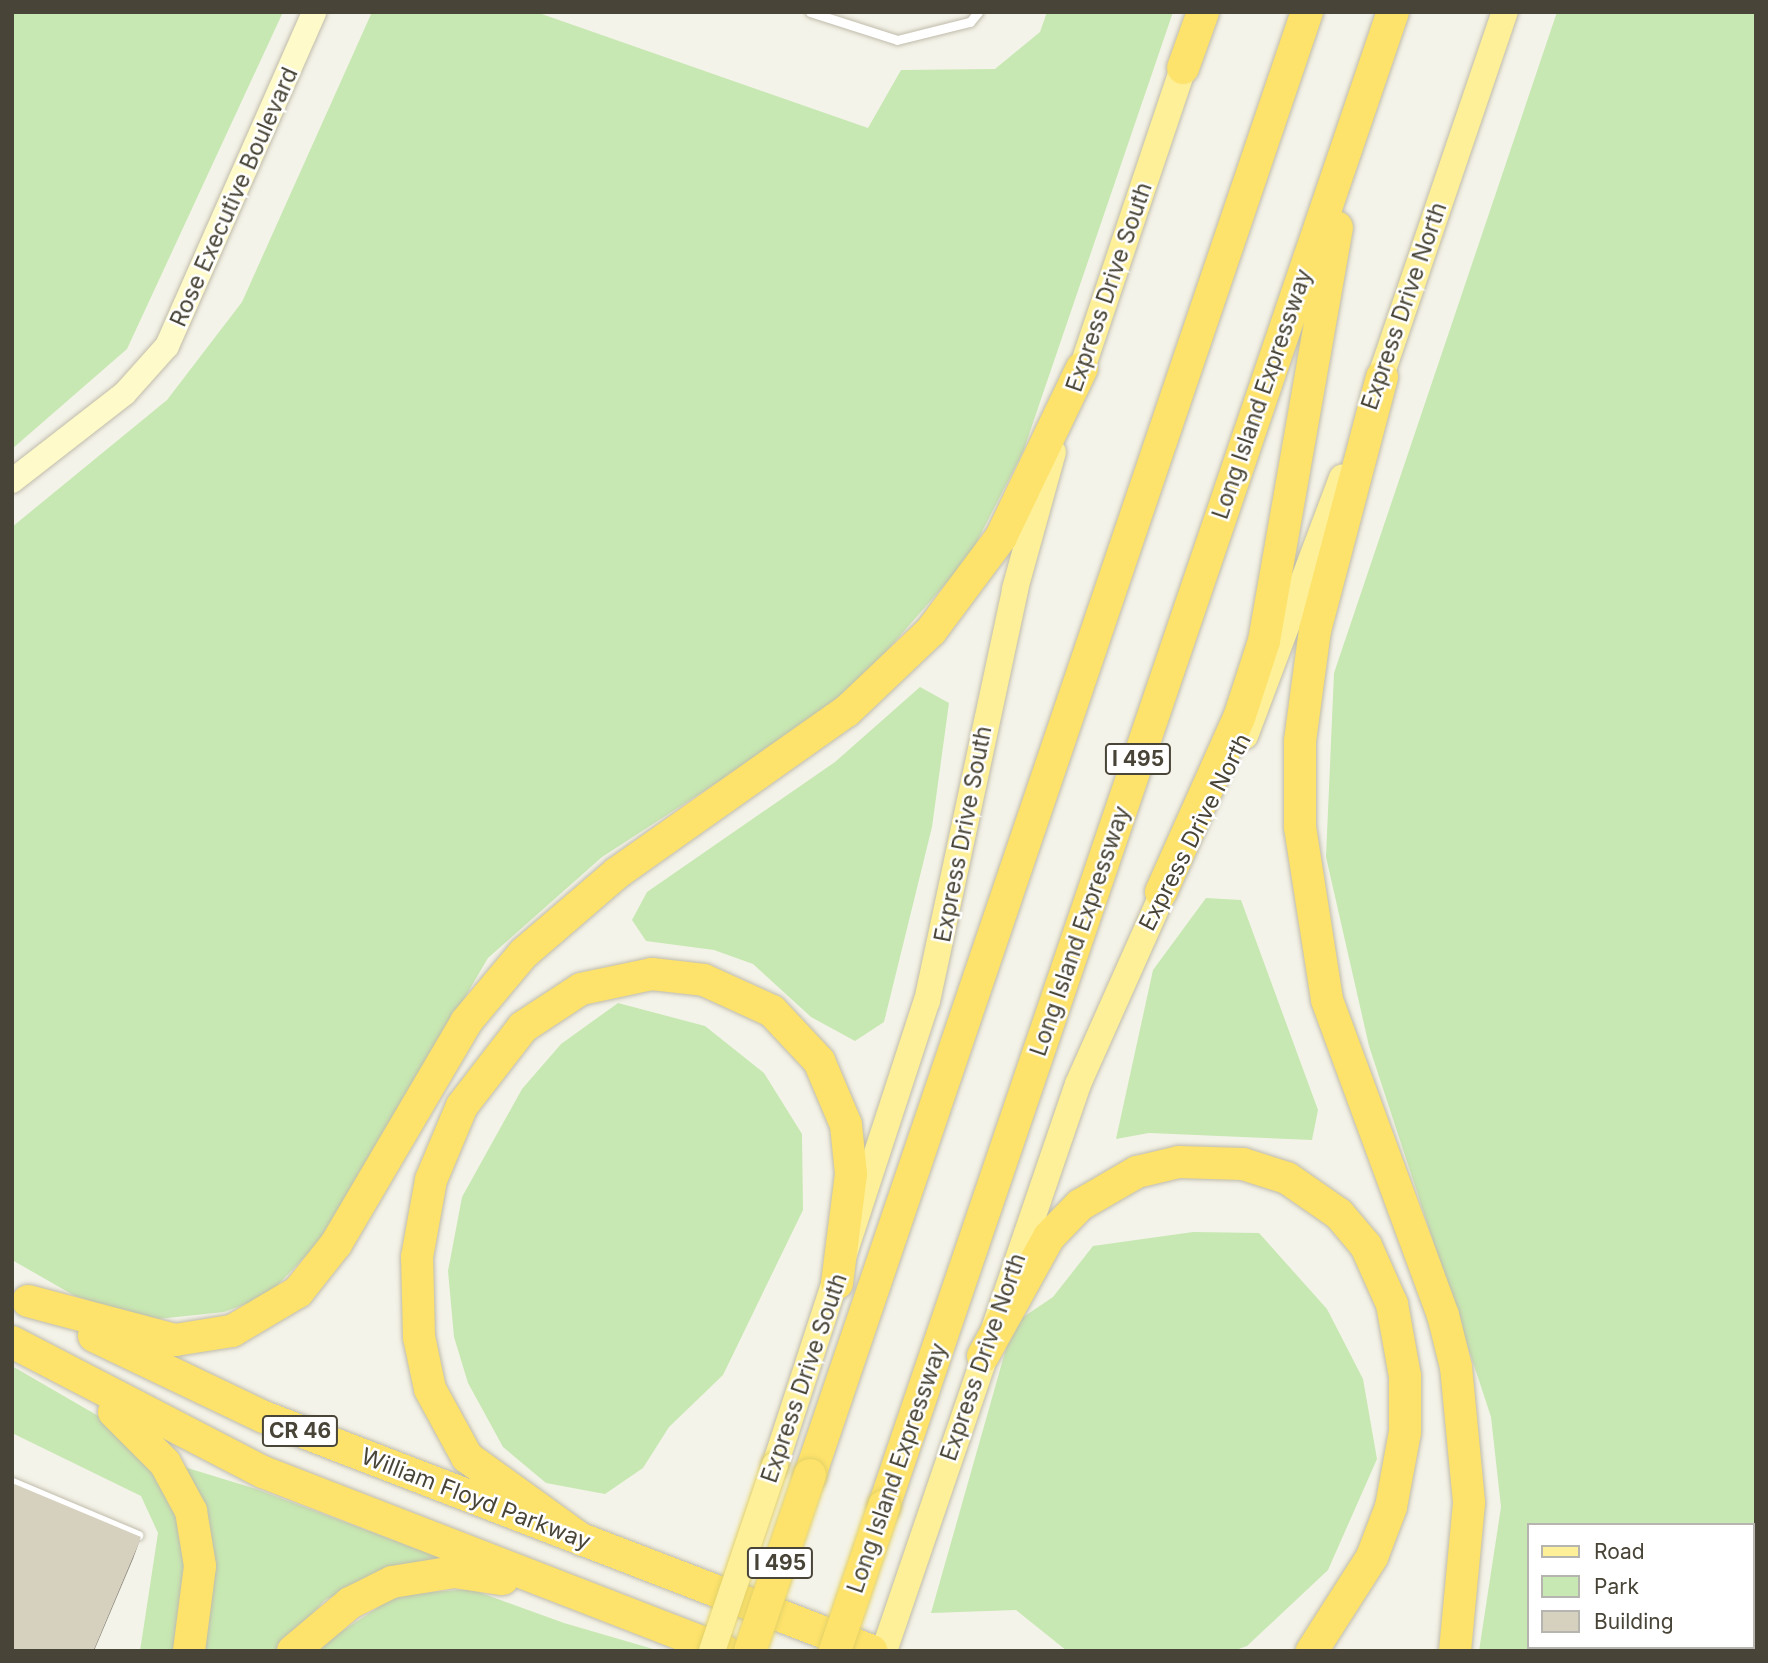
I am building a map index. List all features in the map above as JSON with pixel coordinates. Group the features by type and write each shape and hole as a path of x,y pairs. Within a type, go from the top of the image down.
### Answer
{"highway":[{"path":"1183,68 1203,12"},
{"name":"I 495","path":"750,1651 1307,12"},
{"name":"Long Island Expressway","path":"835,1651 1393,12"},
{"path":"1161,892 1239,718 1264,641 1364,96"},
{"path":"20,1297 174,1340 232,1331 298,1292 336,1244 461,1030 524,953 617,873 847,711 931,631 1001,537 1082,368"},
{"path":"1382,377 1315,629 1300,741 1300,827 1327,1000 1443,1315 1455,1367 1469,1503 1455,1651"},
{"path":"582,1539 467,1457 430,1389 419,1337 417,1256 431,1180 462,1106 523,1027 581,989 652,974 704,980 772,1011 818,1061 846,1125 851,1174 837,1283"},
{"path":"983,1356 1049,1237 1089,1198 1137,1172 1179,1162 1243,1164 1287,1178 1339,1214 1366,1246 1392,1304 1405,1376 1405,1432 1391,1507 1372,1557 1312,1651"},
{"name":"William Floyd Parkway","path":"20,1297 264,1417 872,1651"},
{"name":"CR 46","path":"12,1342 79,1380 263,1472 724,1651"},
{"path":"79,1380 153,1449 191,1511 200,1566 189,1651"},
{"path":"293,1651 350,1603 411,1577 472,1574 569,1591"}],"main road":[{"name":"Express Drive North","path":"884,1651 1078,1084 1161,892 1256,714 1382,377 1505,12"},
{"name":"Express Drive South","path":"712,1651 837,1283 927,1001 1015,589 1082,368 1183,68"}],"street":[{"name":"Rose Executive Boulevard","path":"12,481 125,393 167,346 314,12"},
{"name":"Express Drive South","path":"1183,68 1193,12"}],"lane":[{"path":"810,12 897,40 970,22 978,12"},
{"path":"12,1482 138,1535"}],"green space":[{"path":"12,12 283,12 127,349 12,449"},
{"path":"372,12 536,12 868,128 901,70 995,69 1040,32 1047,12 1173,12 1023,452 969,557 877,662 812,721 602,857 488,958 324,1237 267,1296 224,1312 148,1320 75,1296 12,1260 12,527 167,400 242,302"},
{"path":"1557,12 1756,12 1756,1651 1479,1651 1501,1507 1491,1417 1369,1046 1326,857 1334,673"},
{"path":"920,687 949,703 932,827 884,1022 855,1041 811,1017 753,964 714,950 646,941 632,920 647,892 835,762"},
{"path":"1206,898 1241,900 1318,1110 1312,1140 1149,1133 1116,1139 1153,970"},
{"path":"618,1003 705,1026 764,1073 802,1134 803,1210 723,1375 669,1427 643,1468 605,1494 546,1483 503,1447 468,1383 454,1337 448,1271 462,1197 522,1089 561,1044"},
{"path":"1193,1232 1259,1233 1327,1309 1363,1379 1377,1459 1328,1570 1247,1646 1233,1651 1067,1651 1016,1610 931,1613 1013,1324 1053,1297 1093,1246"},
{"path":"12,1366 107,1421 169,1487 187,1541 176,1651 140,1651 158,1533 141,1496 12,1433"},
{"path":"181,1466 256,1489 441,1558 398,1566 325,1600 278,1651 195,1651"},
{"path":"470,1589 564,1623 660,1651 312,1651 397,1595"}],"building":[{"path":"12,1483 141,1537 93,1651 12,1651"}]}
